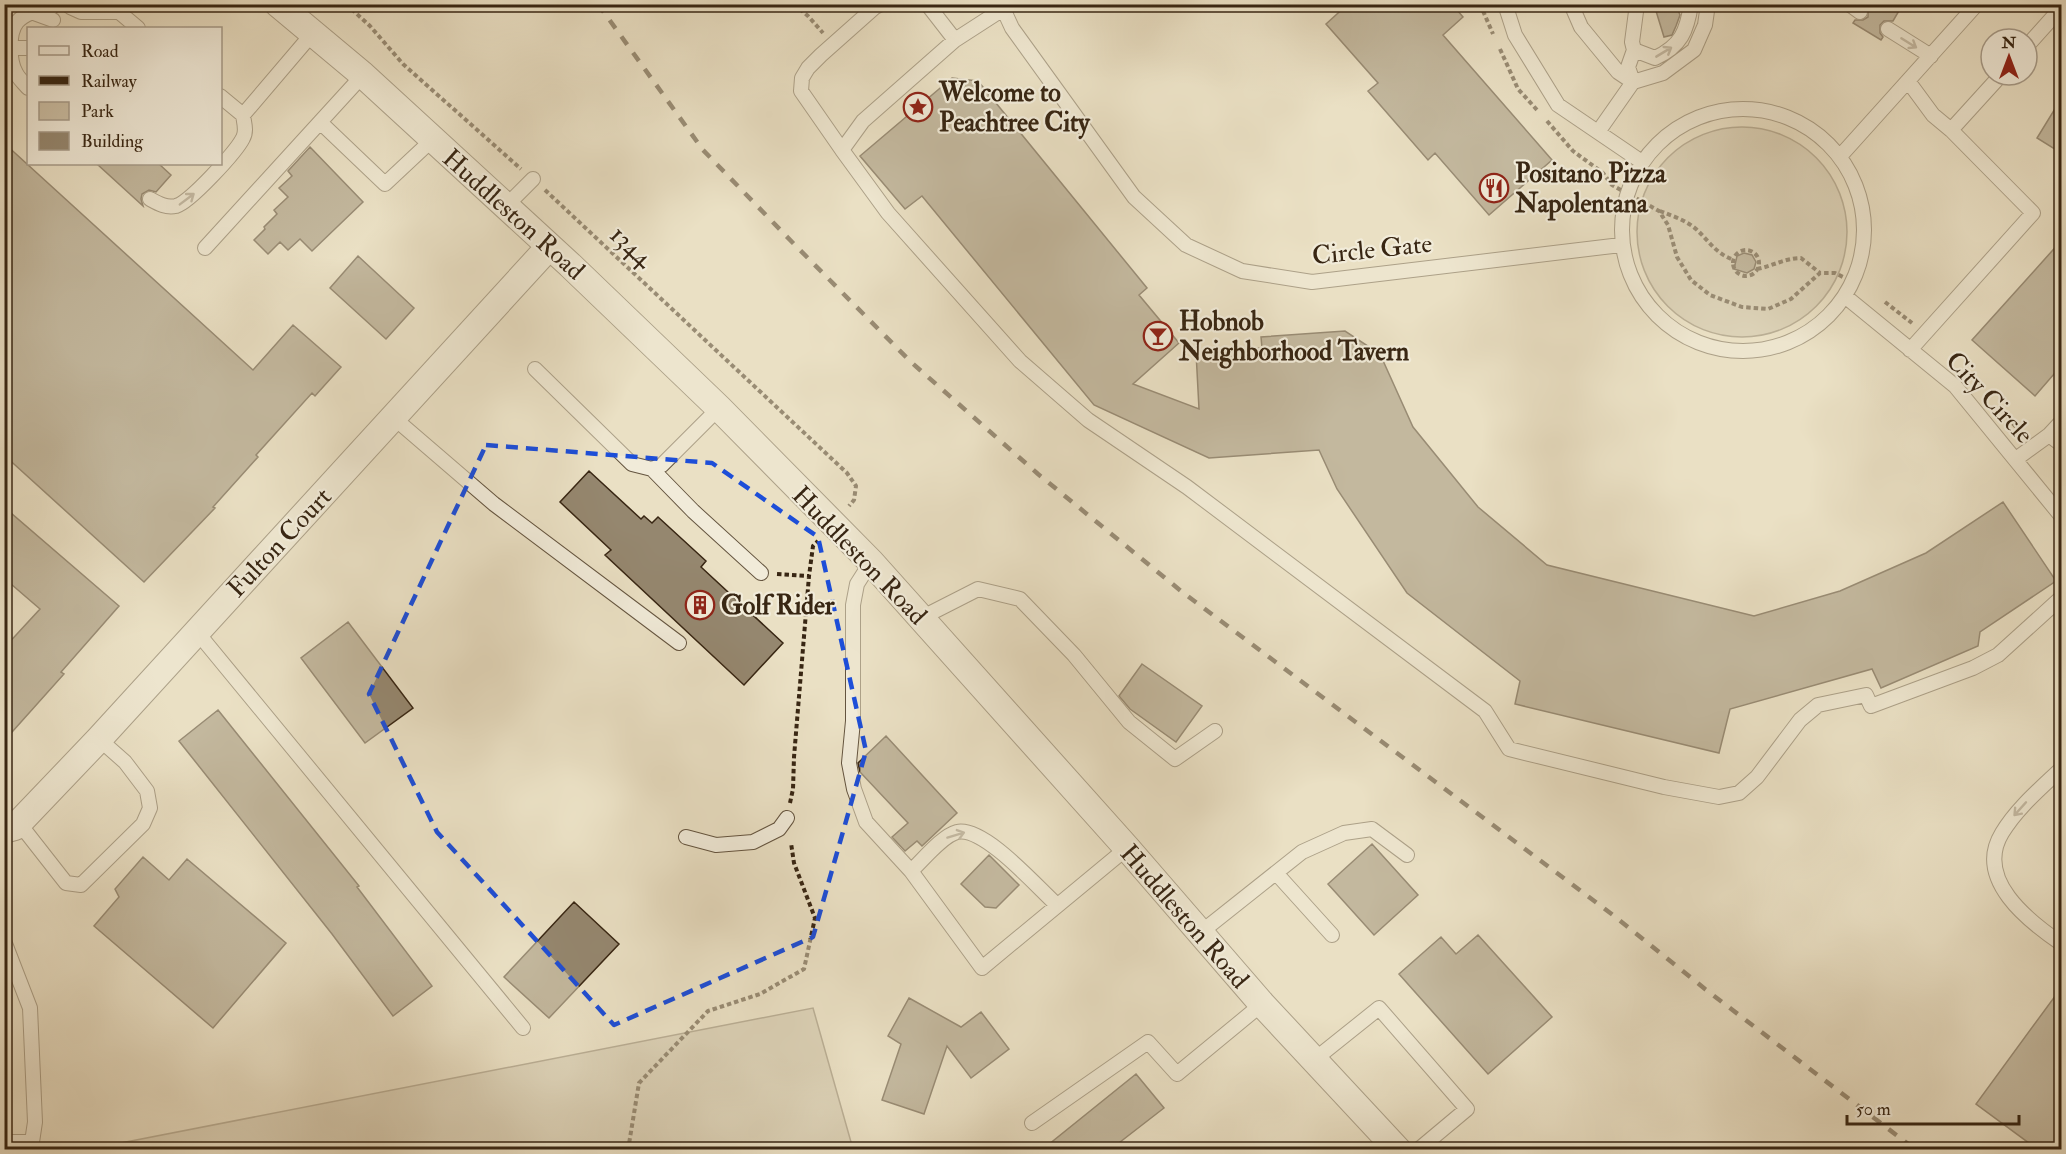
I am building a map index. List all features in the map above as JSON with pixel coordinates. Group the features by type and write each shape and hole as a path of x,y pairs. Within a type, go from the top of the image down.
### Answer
{"street":[{"name":"Huddleston Road","path":"278,4 363,75 570,264 719,408 871,562 1127,848 1262,1004 1398,1149"},
{"name":"Fulton Court","path":"12,826 99,739 549,247"}],"lane":[{"path":"881,4 808,68 802,78 801,91 888,213 1020,361 1088,420 1187,487 1485,711 1509,749 1675,789 1719,797 1739,793 1757,777 1800,720 1818,705 1866,695 1871,706 1973,668 1998,655 2061,597"},
{"path":"927,4 955,40"},
{"path":"1505,4 1515,35 1558,105 1639,160"},
{"path":"1571,4 1581,27 1618,72 1634,82"},
{"path":"1634,82 1628,67 1634,50 1632,42 1637,4"},
{"path":"1634,50 1655,58 1677,44 1687,27 1691,4"},
{"path":"1598,132 1634,82 1663,73 1694,50 1705,26 1708,4"},
{"path":"1843,153 1977,4"},
{"path":"842,150 862,121 955,40 1002,7"},
{"name":"Circle Gate","path":"1002,7 1012,28 1134,198 1186,245 1242,271 1312,282 1621,245"},
{"path":"2039,32 2061,7"},
{"path":"27,87 15,73 11,62 13,33 17,22 31,12 53,14"},
{"path":"73,13 119,12 137,27"},
{"path":"1888,29 1931,56"},
{"path":"243,115 312,33"},
{"path":"11,48 27,48"},
{"path":"205,248 363,75"},
{"path":"1908,81 1933,115 1951,130 2032,213 1910,350"},
{"path":"1951,130 1990,87"},
{"path":"222,98 243,115 246,130 243,139 222,159"},
{"path":"1733,110 1770,112 1806,127 1843,153 1859,190 1865,228 1862,258 1855,283 1830,317 1802,335 1768,349 1734,351 1696,343 1666,326 1638,292 1621,245 1625,210 1639,160 1663,137 1697,117 1733,110"},
{"path":"320,122 385,184 432,140"},
{"path":"150,199 162,206 178,206 190,198 214,167"},
{"path":"506,206 532,179"},
{"name":"City Circle","path":"1846,297 1955,386 2061,517"},
{"path":"535,369 632,464 652,469 693,511 761,573"},
{"path":"652,469 662,465 719,408"},
{"path":"394,418 494,504 679,643"},
{"path":"2016,459 2049,435 2061,421"},
{"path":"2049,435 2061,445"},
{"path":"871,562 857,584 853,605 853,721 849,763 854,789 866,822 911,871 982,968 1127,848"},
{"path":"921,618 978,589 1020,599 1074,655 1129,722 1174,759 1215,731"},
{"path":"197,632 523,1028"},
{"path":"12,826 66,883 81,885 143,824 150,808 147,791 125,762 99,739"},
{"path":"2061,768 2018,811 2000,835 1993,862 1999,884 2026,918 2061,944"},
{"path":"686,837 716,845 753,842 779,829 787,818"},
{"path":"1200,933 1302,852 1344,833 1372,829 1407,855"},
{"path":"911,871 947,836 967,832 993,844 1057,905"},
{"path":"1276,873 1332,934"},
{"path":"4,1142 32,1142 35,1122 30,1008 5,944"},
{"path":"1032,1123 1148,1042 1177,1074 1262,1004"},
{"path":"1314,1060 1379,1008 1467,1109 1419,1149"}],"path":[{"name":"1344","path":"346,4 370,26 403,64 532,179 847,473 856,486 854,501 833,525"},
{"path":"795,4 808,15 833,45"},
{"path":"1480,4 1518,89 1573,151 1603,173 1612,185 1695,228 1709,244 1724,256 1734,260"},
{"path":"1659,211 1668,225 1677,257 1691,280 1710,295 1742,307 1768,309 1791,299 1820,273"},
{"path":"1743,249 1756,252 1759,261 1757,269 1749,276 1737,273 1733,265 1735,255 1743,249"},
{"path":"1757,269 1770,267 1789,258 1801,258 1820,273 1835,273 1855,283 1902,314 1924,334"},
{"path":"1997,406 2019,430"},
{"path":"761,573 809,576"}],"highlighted area":[{"path":"486,445 712,463 818,537 866,751 813,937 614,1025 437,832 369,694"}],"green space":[{"path":"1732,127 1752,127 1773,131 1792,139 1823,165 1835,182 1843,201 1847,232 1843,263 1835,282 1809,313 1792,325 1773,333 1752,337 1732,337 1711,333 1692,325 1661,299 1649,282 1641,263 1637,242 1637,222 1641,201 1649,182 1675,151 1692,139 1711,131"},
{"path":"813,1008 853,1149 90,1149"}],"building":[{"path":"1348,4 1452,4 1463,17 1443,35 1552,160 1489,215 1435,153 1428,160 1368,91 1378,83 1326,24"},
{"path":"1865,4 1903,4 1893,21 1884,21 1880,25 1880,33 1883,37 1881,40 1853,23 1855,20 1868,17"},
{"path":"1676,5 1680,15 1676,26 1672,35 1664,37 1656,11"},
{"path":"952,78 978,81 1147,288 1139,295 1179,343 1133,384 1199,409 1196,352 1262,348 1261,337 1345,331 1380,354 1413,427 1478,507 1547,565 1754,616 1840,591 1926,553 2003,502 2056,581 1980,632 1978,646 1881,688 1872,669 1730,709 1719,753 1515,704 1520,681 1407,593 1337,489 1319,450 1209,458 1094,405 922,196 905,209 860,156"},
{"path":"2061,99 2061,153 2037,138"},
{"path":"4,143 253,370 293,325 341,367 315,396 312,393 256,455 258,457 213,507 215,508 144,582 4,455"},
{"path":"310,147 363,202 312,251 300,239 288,250 280,242 268,254 254,240 277,214 274,210 288,197 279,188 292,176 288,171"},
{"path":"98,165 160,165 171,175 156,192 149,190 142,194 143,206"},
{"path":"2061,241 2061,366 2035,396 1972,340"},
{"path":"1744,253 1752,255 1756,262 1754,269 1747,273 1734,269 1737,256"},
{"path":"358,256 414,308 386,339 330,288"},
{"name":"Golf Rider","path":"589,471 641,519 644,516 652,523 658,517 706,561 701,567 783,643 744,685 605,555 611,550 560,502"},
{"path":"4,507 119,606 61,672 64,674 4,741 4,648 40,609 4,578"},
{"path":"348,622 413,708 365,743 301,658"},
{"path":"1142,664 1202,706 1176,742 1130,709 1119,696"},
{"path":"218,710 359,886 357,887 432,986 393,1016 332,934 179,741"},
{"path":"886,736 957,813 922,846 917,841 905,851 892,837 908,823 860,772 858,763"},
{"path":"1372,844 1418,895 1374,935 1328,884"},
{"path":"989,855 1019,885 996,908 985,907 961,884"},
{"path":"143,857 169,880 187,859 286,943 213,1028 94,926 119,897 115,889"},
{"path":"574,902 619,944 549,1018 504,977"},
{"path":"1478,935 1552,1017 1488,1074 1399,974 1441,937 1456,954"},
{"path":"2061,988 2061,1149 2037,1149 1976,1104"},
{"path":"909,998 961,1027 981,1012 1009,1049 971,1078 947,1046 924,1114 882,1100 901,1044 888,1036"},
{"path":"1136,1074 1164,1108 1111,1149 1043,1149"}],"railway":[{"path":"598,4 703,150 911,362 1038,474 1181,591 1613,915 1705,989 1916,1150"}],"place":[{"name":"Welcome to Peachtree City","path":"918,107"},
{"name":"Positano Pizza Napolentana","path":"1494,188"},
{"name":"Hobnob Neighborhood Tavern","path":"1158,336"},
{"name":"Golf Rider","path":"700,605"}]}
